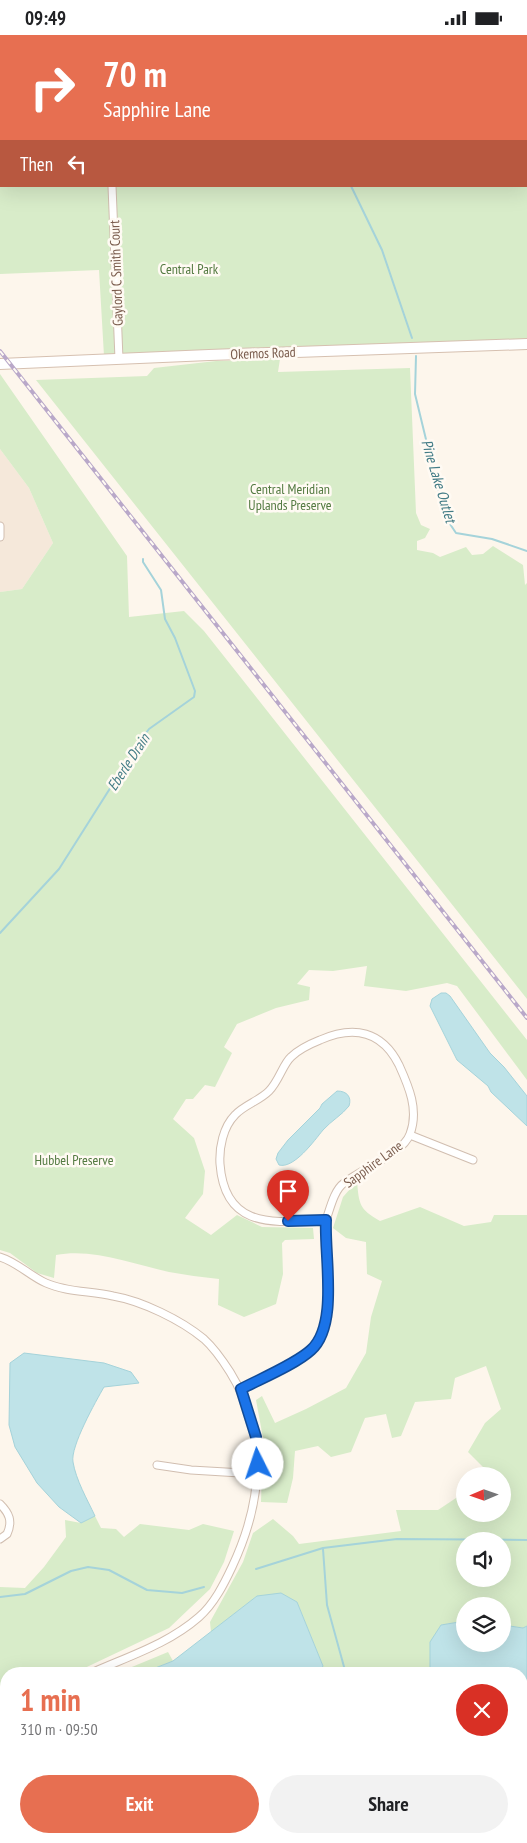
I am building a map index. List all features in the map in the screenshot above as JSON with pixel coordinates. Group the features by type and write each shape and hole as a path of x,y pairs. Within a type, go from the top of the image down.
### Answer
{"street":[{"name":"Gaylord C Smith Court","path":"112,187 119,359"},
{"name":"Okemos Road","path":"0,364 527,344"},
{"path":"0,526 0,537"},
{"name":"Sapphire Lane","path":"241,1389 302,1357 312,1350 319,1341 326,1318 328,1297 326,1220 333,1201 342,1184 395,1151 410,1135 414,1113 413,1099 390,1049 378,1039 364,1033 346,1031 337,1033 304,1047 289,1059 273,1087 235,1115 228,1123 222,1139 219,1157 221,1175 226,1191 235,1207 250,1216 274,1222 326,1220"},
{"path":"410,1135 473,1161"},
{"path":"0,1257 46,1283 134,1301 187,1327 205,1340 222,1360 241,1389 256,1437 258,1474 252,1510 239,1551 225,1582 214,1600 200,1616 180,1631 137,1654 106,1667"},
{"path":"157,1465 191,1470 258,1474"},
{"path":"0,1504 6,1511 10,1523 7,1534 0,1539"}],"shaded area":[{"path":"0,449 29,488 53,543 22,589 0,592"}],"green space":[{"name":"Central Park","path":"0,187 527,187 527,339 104,356 99,270 0,274"},
{"name":"Central Meridian Uplands Preserve","path":"280,359 278,372 410,368 416,513 421,525 430,529 425,538 417,541 417,550 433,553 440,557 466,547 472,555 483,554 493,546 523,565 525,585 527,583 527,999 36,380 147,376 154,368 216,361"},
{"name":"Hubbel Preserve","path":"0,374 127,556 129,617 184,611 204,631 527,1040 527,1080 457,986 447,983 406,991 364,986 367,966 333,971 309,970 297,984 310,987 309,1000 276,1008 237,1024 224,1047 232,1053 215,1087 205,1085 193,1099 186,1099 173,1119 194,1138 205,1171 203,1194 185,1218 211,1235 237,1215 262,1227 313,1228 314,1239 285,1240 282,1243 283,1274 276,1304 244,1317 218,1305 219,1279 169,1272 99,1255 70,1253 56,1255 54,1278 37,1273 10,1253 0,1250 0,592 22,589 53,543 29,488 0,449"},
{"path":"357,1181 361,1205 368,1213 380,1221 420,1207 464,1226 491,1222 494,1215 527,1215 527,1626 523,1628 511,1626 511,1597 456,1597 456,1622 441,1625 430,1667 322,1667 297,1602 282,1594 257,1596 211,1632 210,1622 243,1562 253,1533 273,1519 293,1536 299,1544 401,1531 396,1510 438,1510 456,1498 456,1523 511,1523 511,1467 483,1467 468,1452 485,1423 501,1409 486,1366 455,1378 451,1399 415,1402 401,1436 392,1438 386,1414 365,1418 351,1452 331,1457 318,1446 295,1451 293,1478 287,1503 261,1502 263,1438 256,1400 262,1396 275,1423 346,1388 366,1353 371,1317 382,1281 367,1274 366,1242 346,1238 333,1228 343,1197"},
{"path":"95,1516 101,1528 116,1529 124,1537 140,1524 189,1530 203,1524 234,1531 224,1562 210,1589 169,1628 87,1667 0,1667 0,1587 25,1588 44,1567 66,1537 65,1520 81,1523"},
{"path":"168,1652 173,1661 158,1667 132,1667"}],"water":[{"path":"441,993 446,993 450,996 490,1053 527,1096 527,1126 491,1092 488,1086 457,1060 430,1006 432,999"},
{"path":"337,1091 348,1095 350,1100 349,1106 326,1127 297,1159 285,1165 279,1165 276,1159 278,1153 288,1140"},
{"path":"24,1353 104,1363 131,1372 139,1383 104,1387 79,1435 73,1455 74,1469 95,1516 81,1523 59,1507 37,1483 15,1447 9,1425 10,1363"},
{"path":"281,1593 297,1602 322,1667 158,1667 173,1661 257,1596"},
{"path":"456,1622 456,1652 511,1652 511,1626 523,1628 527,1626 527,1667 430,1667 430,1642 441,1625"}],"waterway":[{"name":"Pine Lake Outlet","path":"351,187 382,250 412,338"},
{"name":"Pine Lake Outlet","path":"416,356 415,394 438,489 450,524 456,533 492,539 527,551"},
{"name":"Eberle Drain","path":"0,933 59,869 149,729 194,697 195,691 175,638 165,619 161,590 143,562 143,559"},
{"path":"256,1569 323,1548 397,1539 527,1540"},
{"path":"323,1549 327,1605 344,1667"},
{"path":"0,1597 25,1594 71,1571 88,1567 109,1570 147,1590 182,1593 204,1587"}],"railway":[{"path":"0,351 527,1018"}],"route":[{"path":"258,1464 256,1437 241,1389 312,1350 323,1332 326,1318 328,1297 326,1220 288,1221"}]}
